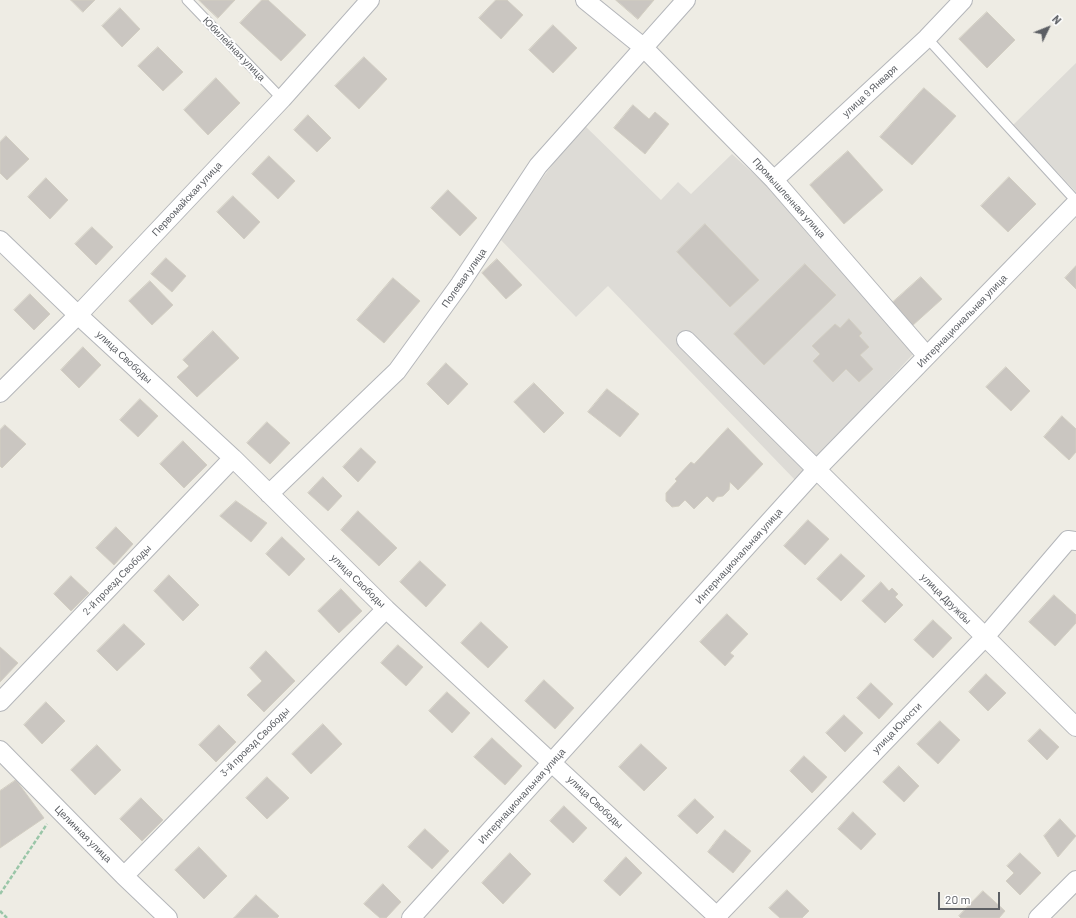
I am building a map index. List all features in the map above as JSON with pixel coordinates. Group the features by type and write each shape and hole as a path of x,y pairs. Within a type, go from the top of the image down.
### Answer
{"street":[{"name":"Первомайская улица","path":"0,393 78,315 282,99 370,0"},
{"name":"Промышленная улица","path":"585,0 642,47 774,180 927,356"},
{"path":"642,47 686,0"},
{"name":"улица 9 Января","path":"774,180 927,38 963,0"},
{"name":"Полевая улица","path":"269,494 397,371 460,284 538,166 642,47"},
{"name":"Интернациональная улица","path":"411,918 816,470 1076,202"},
{"name":"улица Свободы","path":"0,240 78,315 233,458 386,609 717,917"},
{"name":"улица Дружбы","path":"686,340 1076,727"},
{"name":"2-й проезд Свободы","path":"0,702 233,458"},
{"name":"улица Юности","path":"717,917 985,637 1068,540 1076,541"},
{"name":"3-й проезд Свободы","path":"124,876 386,609"},
{"name":"Целинная улица","path":"0,750 124,876 168,918"},
{"path":"1038,918 1076,880"}],"lane":[{"name":"Юбилейная улица","path":"187,0 282,99"},
{"path":"927,38 1076,202"}],"path":[{"path":"0,894 50,821"},
{"path":"0,911 7,918"}],"shaded area":[{"path":"1076,63 1076,192 1013,125"},
{"path":"583,124 661,200 678,182 691,194 732,154 768,187 811,238 914,353 796,481 608,286 576,317 499,238"}],"building":[{"path":"71,0 95,0 83,12"},
{"path":"199,0 235,0 218,18"},
{"path":"262,0 268,0 306,35 281,61 240,23"},
{"path":"496,0 507,0 523,15 501,39 479,18"},
{"path":"616,0 654,0 638,19"},
{"path":"120,8 140,29 122,47 102,26"},
{"path":"987,12 1015,40 987,68 959,39"},
{"path":"553,25 577,48 553,73 529,50"},
{"path":"158,47 183,72 163,91 138,66"},
{"path":"364,57 387,79 359,109 335,86"},
{"path":"216,78 240,103 208,135 184,110"},
{"path":"924,88 956,116 912,165 880,137"},
{"path":"633,105 649,119 655,112 669,124 645,154 614,128"},
{"path":"308,115 331,138 317,152 294,130"},
{"path":"6,136 29,159 7,180 0,173 0,142"},
{"path":"848,151 883,190 844,224 810,185"},
{"path":"269,156 295,181 278,199 252,174"},
{"path":"1009,177 1036,204 1008,232 981,206"},
{"path":"46,178 68,200 50,219 28,197"},
{"path":"448,190 477,218 460,236 431,208"},
{"path":"233,196 260,222 244,239 217,212"},
{"path":"705,224 759,280 730,307 677,252"},
{"path":"92,227 113,247 96,265 75,244"},
{"path":"166,258 186,276 172,292 151,274"},
{"path":"497,259 522,285 506,299 482,273"},
{"path":"805,264 836,295 764,365 734,334"},
{"path":"1076,266 1076,289 1065,278"},
{"path":"921,277 942,299 912,326 892,303"},
{"path":"393,278 420,301 384,343 357,320"},
{"path":"150,281 173,305 152,325 129,301"},
{"path":"30,294 50,314 34,330 14,310"},
{"path":"849,319 862,333 859,336 869,347 860,355 873,369 859,382 846,369 833,382 813,361 820,354 812,346 835,324 840,328"},
{"path":"213,331 239,358 197,397 177,377 189,366 183,360"},
{"path":"83,347 101,365 79,388 61,370"},
{"path":"446,363 468,384 448,405 427,384"},
{"path":"1006,367 1030,391 1011,411 986,387"},
{"path":"534,383 564,413 544,433 514,402"},
{"path":"607,389 639,414 620,437 588,412"},
{"path":"140,399 158,416 138,437 120,420"},
{"path":"1062,416 1076,429 1076,452 1069,460 1044,437"},
{"path":"267,422 290,443 270,464 247,443"},
{"path":"5,425 26,444 2,468 0,466 0,430"},
{"path":"728,428 763,464 738,490 730,482 729,490 723,496 717,497 713,502 707,496 694,509 685,500 679,506 672,507 666,501 666,493 677,481 675,479 691,462 694,464"},
{"path":"183,441 207,465 184,488 160,464"},
{"path":"361,448 376,462 358,482 343,467"},
{"path":"323,477 342,496 328,511 308,493"},
{"path":"236,501 267,523 251,542 220,516"},
{"path":"358,511 397,548 379,566 341,530"},
{"path":"808,520 829,539 805,565 784,546"},
{"path":"116,527 133,544 114,565 96,548"},
{"path":"282,537 305,559 289,576 266,554"},
{"path":"841,554 865,576 841,601 817,579"},
{"path":"420,561 446,585 426,607 400,582"},
{"path":"169,575 199,605 183,621 154,591"},
{"path":"71,576 89,593 71,611 54,594"},
{"path":"881,582 889,591 892,588 898,594 895,597 903,605 885,623 862,601"},
{"path":"341,589 362,611 339,633 318,611"},
{"path":"1054,595 1076,615 1076,623 1055,646 1029,622"},
{"path":"727,614 748,634 730,653 734,656 725,666 700,642"},
{"path":"933,620 952,638 933,658 914,640"},
{"path":"481,622 508,647 488,668 461,643"},
{"path":"124,624 145,644 117,671 97,651"},
{"path":"398,645 423,667 406,686 381,663"},
{"path":"0,647 18,663 0,682"},
{"path":"266,651 295,681 264,712 247,695 262,681 250,668"},
{"path":"986,674 1006,693 988,711 969,692"},
{"path":"544,680 574,708 555,729 525,701"},
{"path":"871,683 893,704 879,719 857,698"},
{"path":"447,692 470,713 452,733 429,711"},
{"path":"46,702 65,721 42,744 24,725"},
{"path":"844,715 863,733 845,752 826,733"},
{"path":"940,721 960,740 938,764 917,744"},
{"path":"323,724 342,744 311,774 292,754"},
{"path":"219,725 236,742 216,762 199,745"},
{"path":"1040,729 1059,747 1047,760 1028,741"},
{"path":"492,738 522,766 505,785 474,757"},
{"path":"641,744 667,768 644,791 619,767"},
{"path":"97,745 121,770 95,795 71,770"},
{"path":"804,756 827,777 812,793 790,771"},
{"path":"899,766 919,786 904,802 883,782"},
{"path":"267,777 289,798 267,819 246,798"},
{"path":"16,780 44,818 0,848 0,791"},
{"path":"141,798 163,820 142,841 120,819"},
{"path":"695,799 714,817 697,834 678,816"},
{"path":"564,806 587,828 573,843 550,821"},
{"path":"853,812 876,834 861,850 838,829"},
{"path":"1060,819 1076,836 1058,857 1044,836"},
{"path":"425,829 449,851 432,869 408,847"},
{"path":"725,830 751,851 733,873 708,852"},
{"path":"199,847 227,876 204,899 175,870"},
{"path":"510,853 531,874 503,904 482,883"},
{"path":"1020,853 1041,873 1020,895 1006,881 1014,873 1007,866"},
{"path":"626,857 642,873 620,896 604,881"},
{"path":"383,884 401,902 386,918 380,918 364,904"},
{"path":"787,890 809,911 802,918 780,918 769,908"},
{"path":"983,891 1005,911 999,918 961,918 959,916"},
{"path":"256,895 279,916 277,918 234,918"}]}
